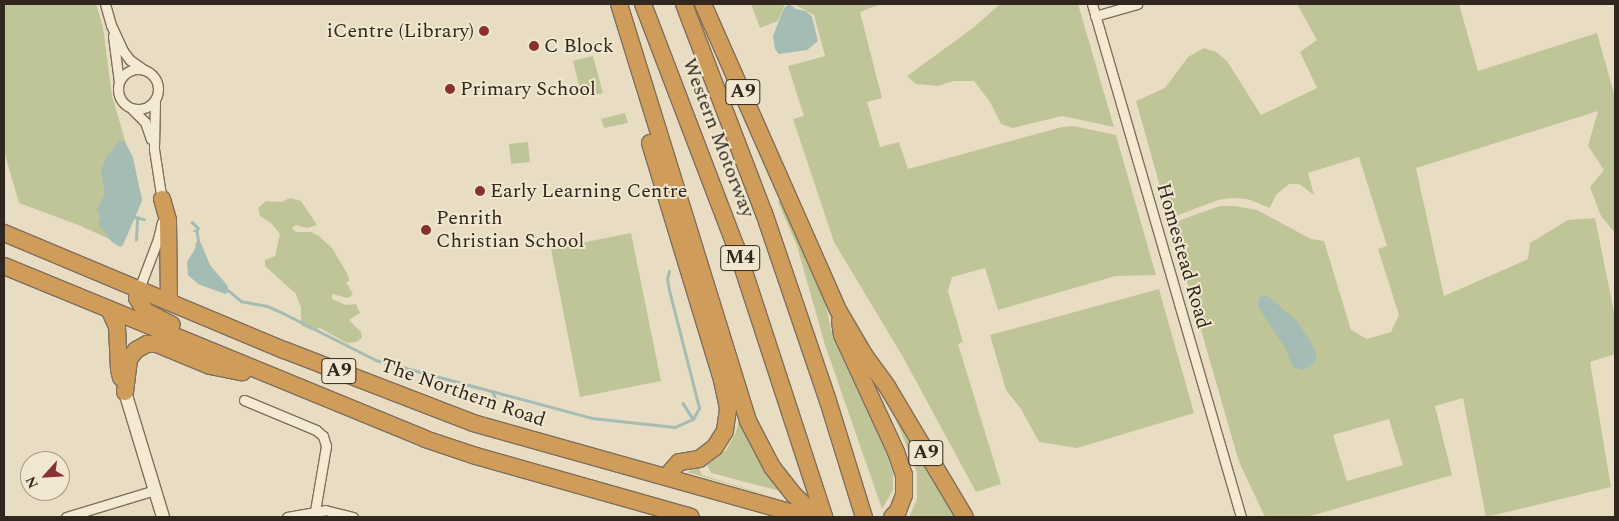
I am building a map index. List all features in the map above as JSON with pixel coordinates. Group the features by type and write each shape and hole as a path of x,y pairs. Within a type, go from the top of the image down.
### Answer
{"highway":[{"name":"M4","path":"608,4 727,404 727,426 715,446 699,459 679,462 666,477"},
{"path":"619,4 748,421 772,467 800,501 818,517"},
{"name":"Western Motorway","path":"643,4 736,247 824,517"},
{"name":"Western Motorway","path":"684,4 780,260 828,401 864,517"},
{"name":"A9","path":"704,4 838,310 865,356 888,388 965,517"},
{"path":"162,199 168,220 170,302"},
{"name":"The Northern Road","path":"4,233 302,357 473,423 666,477 787,514 806,517"},
{"name":"A9","path":"4,266 75,297 425,439 476,456 691,517"},
{"path":"75,297 114,304 129,299 139,289"},
{"path":"139,289 138,301 150,314 228,349 276,378"},
{"path":"838,310 842,335 896,452 904,475 904,495 898,511 892,517"},
{"path":"110,311 118,327 119,369 125,392"},
{"path":"125,392 129,359 136,350 147,344 157,344 210,366 276,378"}],"street":[{"path":"105,4 111,25 120,97 146,122 154,149 162,199 160,232 139,289"},
{"name":"Homestead Road","path":"1092,4 1241,517"},
{"path":"1095,16 1138,4"},
{"path":"111,25 123,51 130,60 151,74 157,82 154,149"},
{"path":"119,82 129,71 143,70"},
{"path":"130,108 145,108 155,100"},
{"path":"125,392 163,517"},
{"path":"244,400 316,430 323,436 326,446 315,511"},
{"path":"66,517 155,490"},
{"path":"290,517 315,511 335,511 354,517"}],"green space":[{"path":"4,4 96,4 103,27 112,96 142,198 122,245 81,226 19,203 4,151"},
{"path":"751,4 785,4 778,21 760,28"},
{"path":"794,4 881,4 860,12 882,98 867,102 880,147 899,142 908,169 1062,127 1074,126 1116,135 1156,275 1116,276 998,310 985,268 952,277 948,291 963,342 958,344 1001,484 976,492 903,357 834,242 793,119 804,116 788,66 825,56 814,15"},
{"path":"1000,4 1078,4 1114,127 1062,116 1013,128 1001,124 990,102 974,81 954,81 938,86 916,84 907,76 973,28"},
{"path":"1297,4 1459,4 1478,71 1597,33 1615,97 1615,233 1601,216 1590,187 1604,170 1588,146 1598,111 1416,168 1444,296 1528,259 1530,243 1568,220 1595,218 1615,317 1615,354 1590,362 1611,487 1486,517 1463,398 1435,406 1452,475 1307,517 1265,517 1239,462 1172,229 1178,221 1220,206 1235,206 1257,210 1311,239 1324,241 1351,330 1367,339 1391,332 1399,315 1378,249 1387,246 1359,157 1308,173 1314,195 1299,184 1289,184 1276,195 1270,208 1247,199 1233,198 1218,200 1176,216 1168,215 1136,101 1165,88 1188,57 1204,48 1216,52 1227,61 1261,115 1317,88 1300,52 1317,40","holes":["1389,419 1403,465 1347,481 1333,435"]},
{"path":"593,56 603,93 582,98 573,61"},
{"path":"625,113 628,123 604,128 601,119"},
{"path":"528,142 530,162 511,164 509,144"},
{"path":"290,198 301,201 317,225 307,228 296,225 292,228 296,232 311,232 319,236 332,248 348,275 349,281 346,282 353,294 348,298 332,294 332,299 346,305 356,304 360,313 349,320 361,332 362,338 356,342 347,343 320,328 311,330 301,325 301,308 296,294 265,266 265,260 275,256 280,234 272,224 260,216 258,208 266,201 281,202"},
{"path":"781,200 824,296 833,338 887,455 893,474 893,490 882,509 825,345 797,246 778,202"},
{"path":"631,233 661,381 580,397 551,249"},
{"path":"1159,289 1194,413 1077,448 1039,442 1021,409 1006,390 990,335"},
{"path":"891,408 957,517 909,517 917,499 917,472"},
{"path":"742,419 755,454 780,491 711,473 707,465 726,450 736,432 739,420"},
{"path":"699,468 702,475 774,497 687,472"}],"water":[{"path":"789,4 796,9 806,11 812,17 818,41 807,50 779,54 775,49 773,36 784,8"},
{"path":"120,140 125,142 133,157 142,201 123,245 120,247 112,242 98,224 100,217 97,209 105,194 101,171 106,157"},
{"path":"196,242 201,243 210,265 227,285 229,292 225,294 198,284 188,275 187,262 195,249"},
{"path":"1262,295 1268,296 1296,320 1309,339 1316,353 1315,362 1309,367 1303,370 1295,368 1291,364 1287,351 1258,307 1258,299"}],"waterway":[{"path":"135,217 144,219"},
{"path":"136,240 137,218"},
{"path":"192,222 198,228 197,231"},
{"path":"194,231 197,231 199,244"},
{"path":"228,290 241,301 267,306 281,312 376,360 592,418 675,427 693,419 699,408 669,290 667,279 669,271"},
{"path":"493,392 496,400"},
{"path":"683,403 693,419"}],"place":[{"name":"iCentre (Library)","path":"484,31"},
{"name":"C Block","path":"534,46"},
{"name":"Primary School","path":"450,89"},
{"name":"Early Learning Centre","path":"480,191"},
{"name":"Penrith Christian School","path":"426,230"}]}
